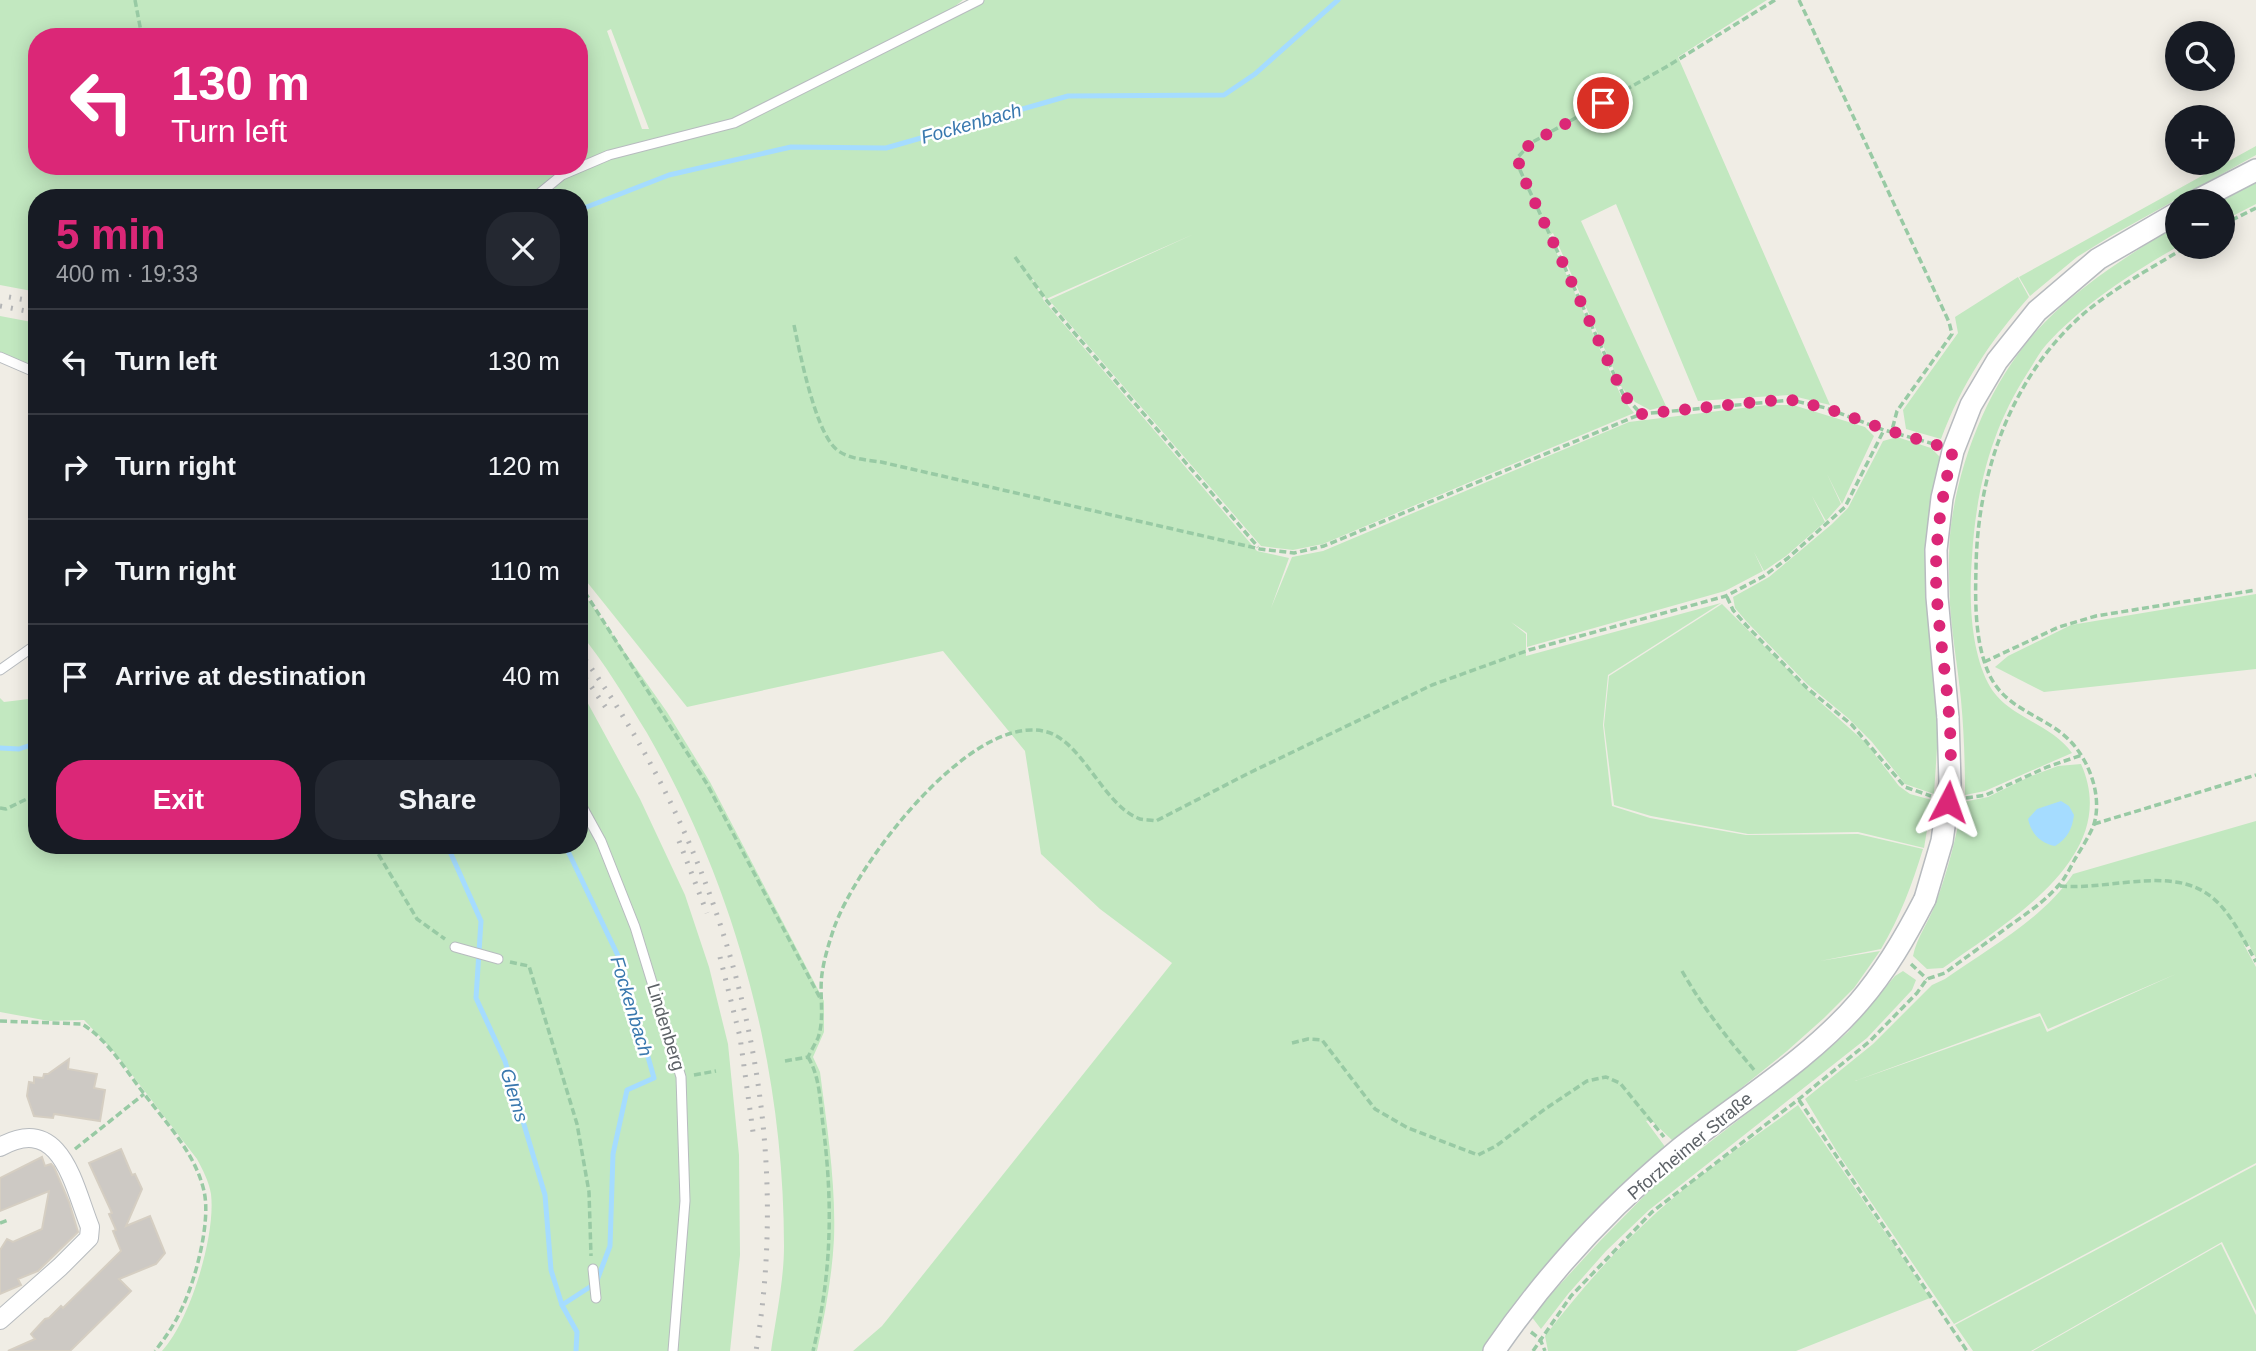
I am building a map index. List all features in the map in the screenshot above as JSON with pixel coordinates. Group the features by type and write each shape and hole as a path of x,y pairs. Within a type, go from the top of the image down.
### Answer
{"street":[{"path":"2219,189 2256,170"},
{"name":"Pforzheimer Straße","path":"1494,1351 1548,1279 1604,1219 1676,1152 1812,1047 1858,1003 1897,952 1925,899 1942,841 1950,783 1936,550 1942,498 1953,450 1971,405 1997,361 2037,311 2098,259 2165,220"},
{"path":"0,1147 18,1138 34,1137 45,1140 54,1147 63,1159 90,1227 89,1238 0,1320"}],"lane":[{"path":"588,164 609,155 734,123 979,0"},
{"path":"545,189 562,175"},
{"path":"0,357 28,369"},
{"path":"0,670 28,650"},
{"name":"Lindenberg","path":"588,817 601,841 635,927 681,1077 685,1201 673,1351"},
{"path":"455,947 498,959"},
{"path":"593,1269 596,1298"}],"path":[{"path":"135,0 140,28"},
{"path":"1642,414 1623,394 1520,170 1518,157 1531,143 1655,73 1775,0"},
{"path":"1799,0 1949,322 1952,334 1897,411 1892,430"},
{"path":"2235,218 2256,208"},
{"path":"1015,257 1047,301 1260,549"},
{"path":"1533,1351 1571,1296 1652,1212 1870,1041 1917,993 1927,979 1945,973 2059,886 2094,824 2096,805 2092,774 2071,742 2053,727 2008,701 1997,688 1984,662 1976,604 1979,519 1987,476 2000,433 2022,388 2049,349 2088,310 2167,259"},
{"path":"794,325 821,427 835,449 858,459 1260,549 1294,553 1324,546 1642,414 1791,400 1826,408 1953,450"},
{"path":"785,1061 808,1056 818,1037 822,975 835,925 875,856 926,791 962,759 1005,734 1025,729 1046,731 1067,744 1115,801 1127,811 1140,819 1156,821 1432,685 1529,650 1726,596 1764,576 1845,507 1884,429"},
{"path":"1984,662 2059,627 2096,616 2256,590"},
{"path":"1726,596 1733,610 1746,625 1807,688 1852,725 1905,787 1932,796"},
{"path":"588,597 707,784 821,1000"},
{"path":"1955,798 1986,795 2047,767 2082,755"},
{"path":"2094,824 2256,775"},
{"path":"0,808 6,809 28,798"},
{"path":"378,854 416,919 455,947"},
{"path":"2059,886 2082,888 2133,881 2168,880 2198,888 2218,901 2234,921 2256,962"},
{"path":"1897,952 1927,979"},
{"path":"498,959 529,966 577,1124 589,1192 589,1241 593,1269"},
{"path":"1682,971 1723,1034 1765,1084"},
{"path":"0,1021 82,1024 93,1031 179,1139 195,1168 204,1192 205,1210 196,1264 185,1303 155,1351"},
{"path":"1292,1043 1308,1039 1322,1040 1375,1109 1408,1128 1478,1155 1496,1146 1587,1081 1606,1077 1620,1083 1676,1152"},
{"path":"808,1056 816,1070 828,1166 831,1221 826,1291 813,1351"},
{"path":"681,1077 716,1071"},
{"path":"63,1159 144,1094"},
{"path":"1799,1099 1967,1351"},
{"path":"0,1223 8,1220"}],"green space":[{"path":"0,0 963,0 954,7 967,0 1767,0 1678,57 1830,405 1789,395 1698,401 1616,204 1581,221 1666,406 1650,410 1635,402 1622,388 1553,233 1549,236 1622,398 1634,413 1323,544 1293,550 1261,546 1049,300 1194,234 1046,299 1029,273 1044,301 1257,551 1289,558 1271,608 1292,557 1323,551 1629,422 1767,405 1793,405 1865,427 1874,436 1842,504 1827,474 1841,504 1826,521 1812,496 1825,522 1764,571 1754,552 1763,571 1725,591 1527,647 1527,633 1511,622 1526,634 1526,656 1721,603 1608,675 1603,725 1612,806 1650,818 1746,835 1858,834 1923,849 1905,900 1881,949 1820,961 1880,951 1854,988 1787,1051 1674,1142 1651,1120 1646,1121 1666,1148 1483,1351 853,1351 882,1326 1172,963 1100,909 1041,854 1025,751 943,651 687,707 588,583 588,189 28,189 28,290 0,285","holes":["611,29 649,129 642,129 607,31"]},
{"path":"2256,146 2256,155 2235,167 2235,158"},
{"path":"2204,175 2220,175 2195,189 2178,189"},
{"path":"2256,182 2256,204 2235,215 2235,192"},
{"path":"2165,196 2165,206 2077,257 2030,296 2019,277"},
{"path":"2165,232 2165,254 2107,291 2060,330 2039,355 2015,394 1995,438 1982,484 1974,532 1971,605 1974,638 1988,683 2006,704 2052,734 2072,753 1985,791 1965,795 1963,724 1951,617 1949,555 1956,497 1971,443 1995,390 2026,343 2060,308 2125,258"},
{"path":"2018,277 2029,297 1978,363 1958,399 1941,439 1906,429 1903,410 1958,333 1955,317"},
{"path":"0,316 28,321 28,369 0,357"},
{"path":"1897,437 1931,448 1941,458 1931,498 1925,548 1925,588 1938,733 1934,794 1905,784 1872,742 1807,684 1747,622 1735,608 1733,597 1769,577 1832,524 1848,508 1883,441"},
{"path":"2256,594 2256,669 2044,692 1995,667 2008,656 2071,625"},
{"path":"588,600 667,712 710,782 824,1001 824,1032 813,1057 820,1072 828,1134 834,1197 834,1239 828,1295 817,1351 771,1351 784,1259 782,1179 764,1046 749,980 729,916 706,853 678,792 647,733 589,644"},
{"path":"1722,604 1819,701 1866,743 1899,786 1910,794 1932,800 1924,848 1858,832 1748,834 1651,816 1614,805 1604,725 1609,676"},
{"path":"0,698 4,702 28,699 28,854 588,854 588,704 640,799 685,895 709,967 728,1044 739,1155 740,1255 730,1351 162,1351 182,1320 199,1277 209,1232 211,1194 197,1159 116,1054 84,1020 49,1021 0,1012"},
{"path":"2081,764 2090,798 2086,829 2072,858 2051,884 1997,930 1943,968 1927,969 1913,956 1944,879 1963,802 1988,797 2058,766"},
{"path":"2256,821 2256,958 2248,943 2244,945 2256,967 2256,1163 1954,1324 1839,1155 1805,1099 1873,1044 1932,985 1945,979 2031,919 2061,890 2073,874","holes":["2176,974 2047,1032 2040,1016 1855,1081 2040,1013 2048,1029"]},
{"path":"1903,971 1916,980 1912,990 1867,1038 1649,1210 1606,1251 1541,1329 1531,1316 1658,1182 1810,1065 1848,1032 1895,976"},
{"path":"1798,1105 1930,1298 1796,1351 1548,1351 1545,1336 1598,1272 1641,1227 1690,1184"},
{"path":"2256,1165 2256,1311 2222,1242 2031,1351 1973,1351 1955,1325"},
{"path":"2221,1244 2256,1315 2256,1351 2033,1351"}],"water":[{"path":"2061,801 2069,806 2074,815 2069,833 2055,846 2037,837 2028,819 2037,809"}],"building":[{"path":"69,1059 68,1069 97,1074 94,1088 105,1090 100,1121 54,1114 53,1118 34,1116 27,1096 29,1082 34,1083 34,1077 43,1078 44,1074"},
{"path":"121,1149 132,1175 135,1174 142,1189 126,1226 150,1216 165,1253 156,1264 119,1279 131,1291 70,1351 8,1351 35,1339 31,1334 45,1319 61,1306 63,1308 121,1251 113,1231 116,1230 109,1214 112,1213 89,1163"},
{"path":"42,1157 45,1166 51,1164 54,1167 78,1232 38,1271 18,1279 21,1285 0,1294 0,1250 7,1239 13,1242 42,1229 49,1191 0,1211 0,1178"}],"waterway":[{"name":"Fockenbach","path":"588,206 669,175 791,147 886,148 1068,96 1224,95 1255,74 1338,0"},
{"name":"Glems","path":"0,748 19,749 28,746"},
{"name":"Glems","path":"451,854 481,921 476,998 505,1061 545,1195 551,1270 562,1305 577,1332 576,1351"},
{"name":"Fockenbach","path":"562,1305 596,1283 610,1246 613,1154 627,1090 654,1078 621,962 569,854"}],"railway":[{"path":"9,297 28,300"},
{"path":"0,306 28,311"},
{"path":"588,665 630,728 674,810 710,895 738,983 757,1074 766,1166 766,1258 756,1351"},
{"path":"588,682 609,712"},
{"path":"679,841 707,913"},
{"path":"720,957 740,1037 753,1132"}],"route":[{"path":"1603,103 1531,143 1518,157 1520,170 1623,394 1642,414 1791,400 1826,408 1953,450 1942,498 1936,550 1937,597 1948,719 1948,802"}]}
